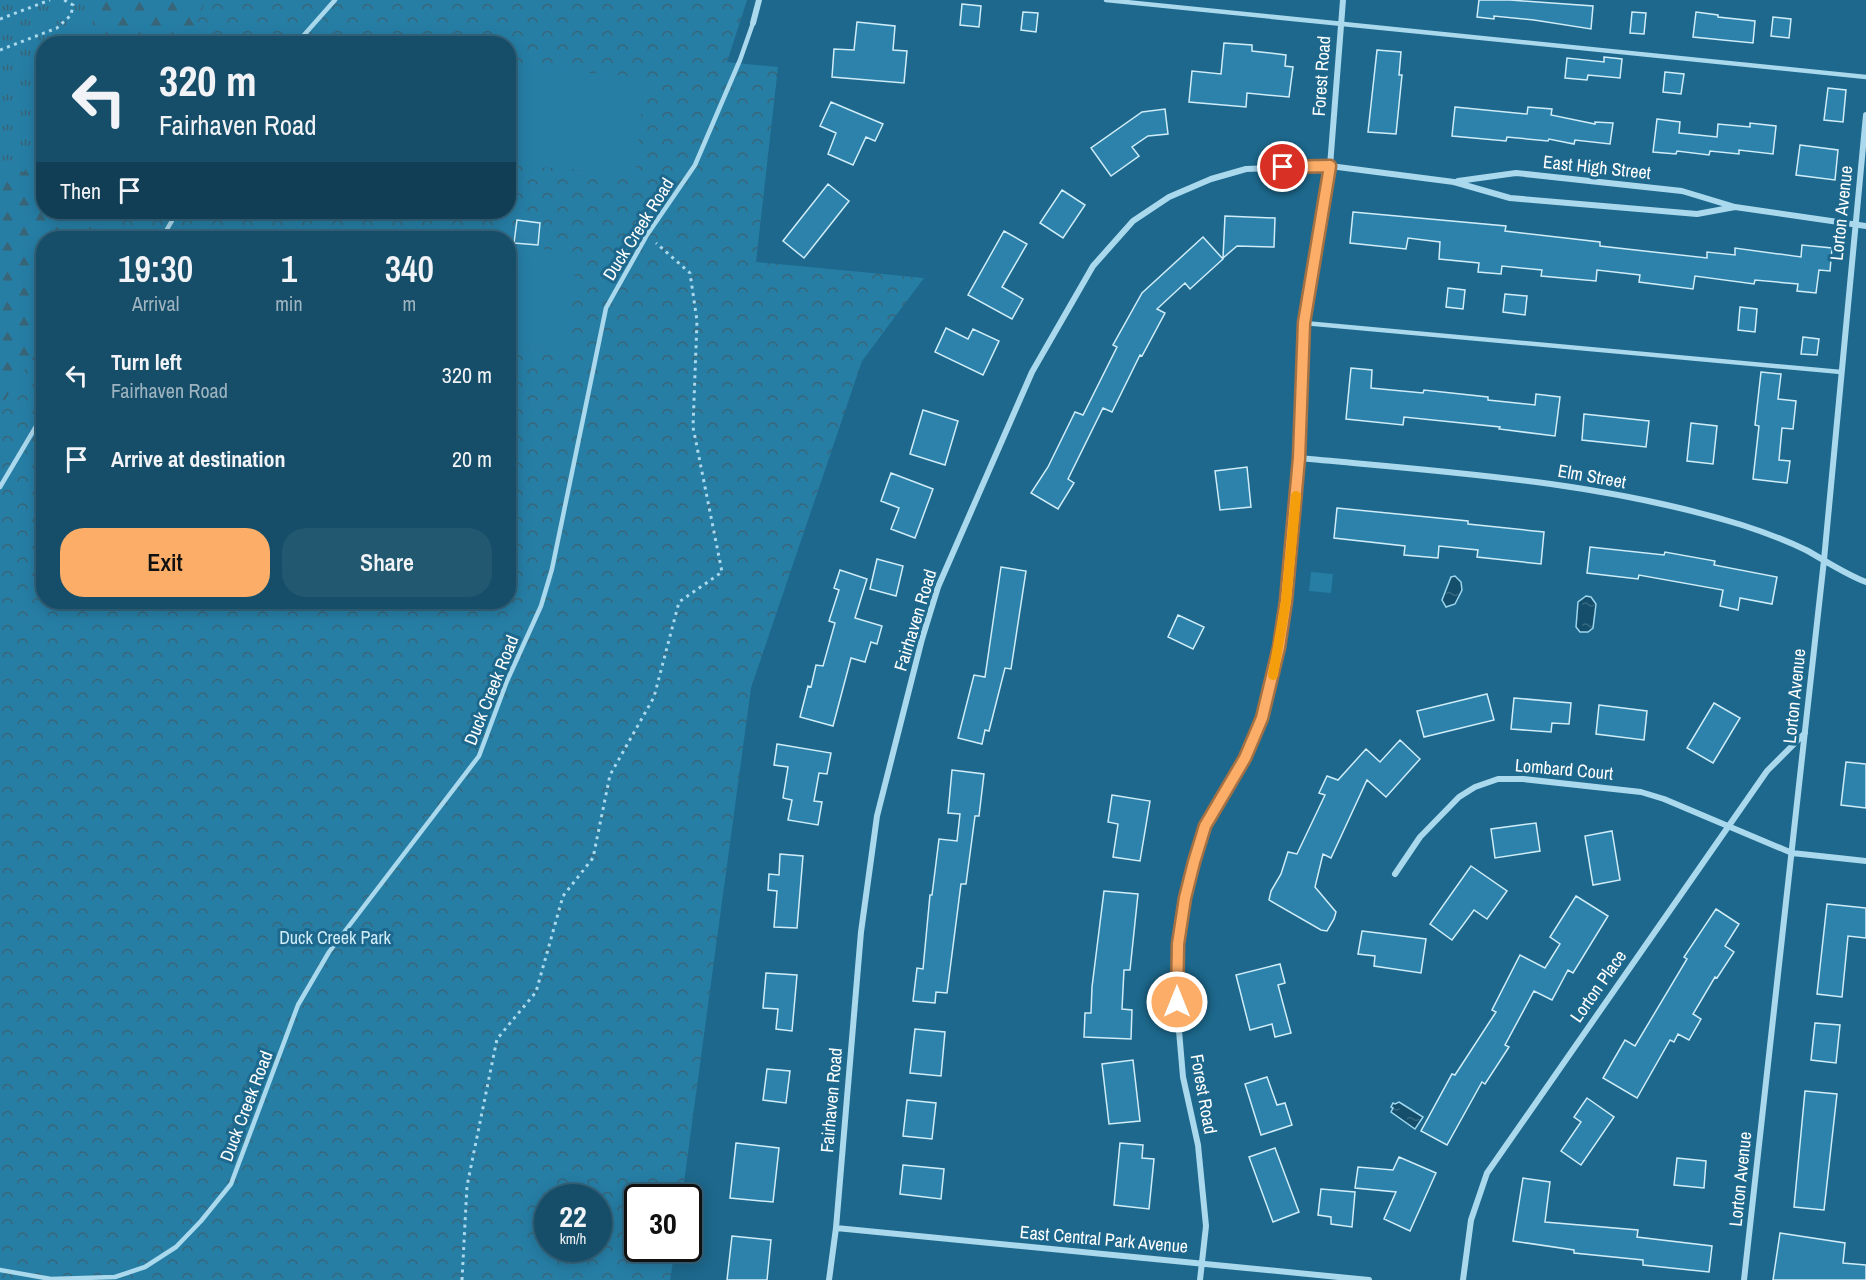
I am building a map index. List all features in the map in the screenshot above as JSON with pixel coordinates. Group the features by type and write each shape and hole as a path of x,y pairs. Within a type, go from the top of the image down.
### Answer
{"street":[{"path":"753,23 759,0"},
{"name":"Forest Road","path":"1200,1280 1206,1226 1198,1145 1183,1077 1177,1008 1178,944 1185,898 1205,826 1245,758 1262,718 1279,647 1286,601 1299,458 1304,323 1330,166 1343,0"},
{"name":"Lorton Avenue","path":"1744,1280 1824,560 1866,115"},
{"name":"East High Street","path":"1330,166 1454,182 1510,198 1697,214 1735,207"},
{"name":"Fairhaven Road","path":"829,1280 836,1228 861,932 878,816 921,639 938,587 1032,372 1093,266 1133,220 1169,197 1211,179 1246,169 1330,166"},
{"name":"East High Street","path":"1454,182 1516,173 1682,191 1735,207 1866,226"},
{"name":"Elm Street","path":"1299,458 1510,479 1616,495 1742,525 1769,534 1866,582"},
{"name":"Lorton Place","path":"1463,1280 1471,1220 1488,1173 1767,771 1805,732"},
{"name":"Lombard Court","path":"1395,874 1420,837 1459,797 1475,787 1498,779 1523,779 1641,792 1664,799 1792,853 1866,861"},
{"name":"East Central Park Avenue","path":"836,1228 1370,1280"}],"lane":[{"path":"303,36 335,0"},
{"path":"1106,0 1866,77"},
{"name":"Duck Creek Road","path":"0,1270 51,1279 115,1277 145,1267 176,1247 231,1184 298,1005 329,952 478,756 507,681 541,606 552,569 606,308 647,235 695,165 740,60 753,23"},
{"path":"1304,323 1841,372"},
{"path":"0,487 36,426"}],"path":[{"path":"0,19 50,0"},
{"path":"0,51 57,27 71,15 73,5 64,0"},
{"path":"462,1280 467,1186 497,1039 536,992 563,896 593,858 610,775 654,697 679,602 722,572 693,427 697,321 690,273 647,235"}],"green space":[{"path":"0,0 206,0 192,36 36,36 36,219 44,219 44,231 36,231 36,269 0,407"},
{"path":"96,0 316,0 281,36 104,36 94,20"},
{"name":"Duck Creek Park","path":"206,0 747,0 727,62 778,67 756,262 924,278 862,361 751,688 684,1184 624,1184 624,1262 673,1262 670,1280 0,1280 0,407 22,374 36,347 36,609 516,609 516,231 99,231 105,219 516,219 516,36 192,36"},
{"path":"516,67 644,77 636,174 516,165"},
{"path":"36,167 36,219 150,219 142,231 36,231 36,398 0,456 0,181"},
{"path":"516,247 577,252 568,349 516,345"},
{"path":"1311,572 1333,574 1331,593 1309,591"}],"water":[{"path":"1455,576 1461,582 1462,590 1455,604 1446,607 1442,600 1451,577"},
{"path":"1586,596 1591,597 1596,604 1593,628 1588,632 1580,632 1576,627 1578,602"},
{"path":"1399,1102 1423,1117 1415,1129 1391,1112 1393,1103"}],"building":[{"path":"1479,0 1593,6 1591,29 1534,20 1494,16 1494,19 1477,17"},
{"path":"962,4 981,6 979,27 960,25"},
{"path":"1023,12 1038,13 1036,32 1021,30"},
{"path":"1632,12 1646,13 1644,34 1630,33"},
{"path":"1696,12 1755,21 1753,43 1693,37"},
{"path":"1773,17 1791,19 1789,38 1771,36"},
{"path":"857,22 895,26 893,50 907,51 904,83 832,77 834,49 854,50"},
{"path":"1224,43 1252,45 1252,51 1286,55 1285,66 1293,67 1289,97 1247,93 1246,107 1189,102 1192,71 1221,74"},
{"path":"1377,50 1401,52 1399,75 1402,75 1396,134 1368,132"},
{"path":"1604,57 1622,59 1620,78 1588,75 1587,80 1565,78 1567,58 1604,62"},
{"path":"1665,72 1684,74 1681,94 1663,92"},
{"path":"1828,88 1846,90 1843,122 1824,120"},
{"path":"831,102 883,124 875,141 866,137 853,165 828,154 836,133 820,126"},
{"path":"1455,107 1527,114 1528,107 1552,109 1551,115 1595,124 1595,122 1613,123 1610,144 1575,140 1574,144 1549,139 1548,141 1507,137 1506,141 1452,136"},
{"path":"1165,109 1168,134 1148,136 1132,147 1139,156 1111,176 1091,148 1142,112"},
{"path":"1657,119 1680,122 1679,133 1717,137 1718,124 1750,127 1750,123 1776,126 1773,154 1739,150 1739,154 1710,151 1709,155 1677,151 1676,154 1653,152"},
{"path":"1800,145 1838,150 1835,180 1796,175"},
{"path":"828,184 849,201 804,258 783,241"},
{"path":"1062,190 1085,205 1063,238 1040,223"},
{"path":"1353,212 1506,226 1505,231 1600,242 1600,246 1707,258 1707,252 1735,255 1735,248 1801,257 1802,245 1832,248 1830,271 1819,270 1816,293 1797,291 1798,284 1755,280 1754,284 1695,276 1693,289 1639,282 1640,275 1597,270 1596,281 1541,276 1542,270 1502,266 1501,274 1478,272 1479,263 1439,259 1440,242 1408,238 1406,249 1350,243"},
{"path":"1225,216 1275,218 1274,247 1237,246 1223,258"},
{"path":"517,220 540,223 538,245 516,243"},
{"path":"1004,231 1027,244 1002,287 1023,299 1012,319 968,295"},
{"path":"1203,237 1223,259 1190,289 1185,283 1157,309 1165,313 1142,356 1140,355 1112,412 1103,408 1068,479 1074,483 1058,509 1031,493 1048,467 1075,412 1083,415 1117,347 1113,345 1142,293"},
{"path":"1448,288 1465,290 1463,309 1446,307"},
{"path":"1505,294 1527,296 1525,315 1503,312"},
{"path":"1740,307 1757,309 1755,332 1738,330"},
{"path":"946,328 968,339 973,329 999,341 983,375 935,352"},
{"path":"1803,337 1819,339 1817,355 1801,354"},
{"path":"1351,368 1372,370 1371,388 1423,393 1424,390 1535,405 1536,394 1560,397 1555,436 1499,429 1500,427 1404,417 1403,425 1346,419"},
{"path":"1761,372 1781,374 1778,399 1796,401 1793,429 1782,428 1779,460 1790,461 1787,483 1753,479 1759,426 1755,425"},
{"path":"923,410 958,421 945,465 910,454"},
{"path":"1584,414 1649,421 1646,447 1582,440"},
{"path":"1691,423 1717,426 1713,464 1687,461"},
{"path":"1247,467 1251,507 1220,510 1215,471"},
{"path":"891,473 933,489 915,538 891,529 899,508 881,501"},
{"path":"1337,508 1468,521 1468,524 1544,532 1541,564 1477,557 1478,550 1439,546 1438,558 1404,555 1405,546 1334,538"},
{"path":"1590,547 1664,555 1665,552 1715,561 1714,565 1777,577 1772,604 1740,598 1738,610 1720,606 1723,590 1639,575 1638,579 1587,573"},
{"path":"877,559 903,566 896,596 870,589"},
{"path":"1001,567 1026,571 1011,669 1005,668 989,731 985,730 982,744 958,738 974,675 985,677"},
{"path":"840,570 867,579 855,618 882,626 877,644 871,642 865,662 851,658 833,726 800,717 816,665 823,666 835,623 829,621 839,590 834,588"},
{"path":"1178,615 1204,627 1193,649 1168,637"},
{"path":"1487,694 1494,720 1424,737 1417,711"},
{"path":"1514,698 1571,703 1569,724 1552,723 1551,732 1511,729"},
{"path":"1714,703 1740,718 1713,763 1687,748"},
{"path":"1599,705 1647,711 1644,740 1596,734"},
{"path":"1400,740 1420,759 1386,797 1367,780 1331,858 1323,854 1315,887 1336,912 1327,931 1321,930 1269,900 1288,852 1297,854 1325,795 1319,793 1327,776 1338,780 1366,749 1380,762"},
{"path":"777,744 831,753 827,774 819,773 814,801 822,802 818,825 788,820 792,800 783,798 788,767 774,765"},
{"path":"1846,762 1866,764 1866,808 1841,805"},
{"path":"952,770 984,774 979,816 975,816 966,884 961,884 947,993 936,992 935,1003 913,1001 917,968 923,969 930,895 932,895 939,839 957,841 960,814 948,813"},
{"path":"1112,795 1150,801 1140,861 1113,857 1118,824 1108,822"},
{"path":"1536,823 1540,851 1495,858 1491,829"},
{"path":"1612,831 1620,880 1593,885 1585,836"},
{"path":"780,854 803,856 797,928 774,927 777,891 768,890 769,874 779,875"},
{"path":"1471,866 1507,891 1487,919 1474,910 1452,940 1430,924"},
{"path":"1104,891 1138,894 1130,970 1124,970 1122,1009 1132,1010 1131,1039 1084,1037 1085,1013 1091,1013"},
{"path":"1576,896 1608,916 1573,973 1568,970 1552,1000 1534,991 1505,1045 1509,1047 1485,1084 1482,1082 1447,1145 1421,1131 1452,1074 1455,1075 1496,1012 1492,1010 1520,955 1545,968 1560,944 1550,937"},
{"path":"1827,904 1866,908 1866,938 1848,936 1842,997 1817,994"},
{"path":"1716,909 1739,924 1725,946 1734,952 1717,978 1715,977 1693,1014 1701,1019 1689,1040 1678,1034 1674,1042 1670,1040 1637,1098 1603,1078 1625,1040 1635,1046 1687,959 1684,957"},
{"path":"1362,931 1426,939 1421,973 1374,966 1375,956 1358,954"},
{"path":"1280,964 1285,983 1278,985 1291,1033 1275,1037 1272,1024 1250,1030 1236,975"},
{"path":"766,973 797,975 792,1031 776,1029 778,1009 763,1008"},
{"path":"1815,1023 1840,1025 1836,1063 1811,1060"},
{"path":"915,1029 945,1032 941,1076 910,1073"},
{"path":"1133,1060 1140,1121 1109,1124 1102,1064"},
{"path":"767,1069 790,1071 786,1103 763,1100"},
{"path":"1267,1077 1277,1105 1285,1103 1292,1125 1261,1135 1245,1084"},
{"path":"1805,1091 1837,1094 1824,1210 1794,1207"},
{"path":"1587,1098 1614,1117 1581,1165 1561,1151 1581,1122 1574,1117"},
{"path":"907,1100 936,1103 932,1139 903,1136"},
{"path":"736,1143 779,1148 773,1202 730,1198"},
{"path":"1120,1143 1143,1145 1142,1158 1154,1159 1149,1209 1114,1205"},
{"path":"1275,1148 1299,1212 1273,1222 1249,1157"},
{"path":"1399,1157 1436,1173 1410,1231 1384,1219 1396,1192 1355,1188 1358,1167 1393,1170"},
{"path":"1677,1158 1706,1161 1704,1188 1674,1185"},
{"path":"903,1165 944,1169 941,1199 900,1194"},
{"path":"1523,1178 1550,1182 1545,1222 1638,1230 1637,1237 1712,1246 1709,1272 1643,1265 1643,1260 1574,1253 1574,1250 1513,1241"},
{"path":"1321,1189 1355,1192 1352,1227 1331,1224 1331,1217 1318,1215"},
{"path":"1780,1233 1845,1243 1843,1263 1866,1265 1866,1280 1773,1280"},
{"path":"732,1236 771,1240 767,1280 727,1280"}],"slow traffic":[{"path":"1273,675 1286,601 1296,496"}],"route":[{"path":"1177,1002 1178,944 1185,898 1194,862 1205,826 1245,758 1262,718 1279,647 1286,601 1299,458 1304,323 1330,166 1283,167"}]}
